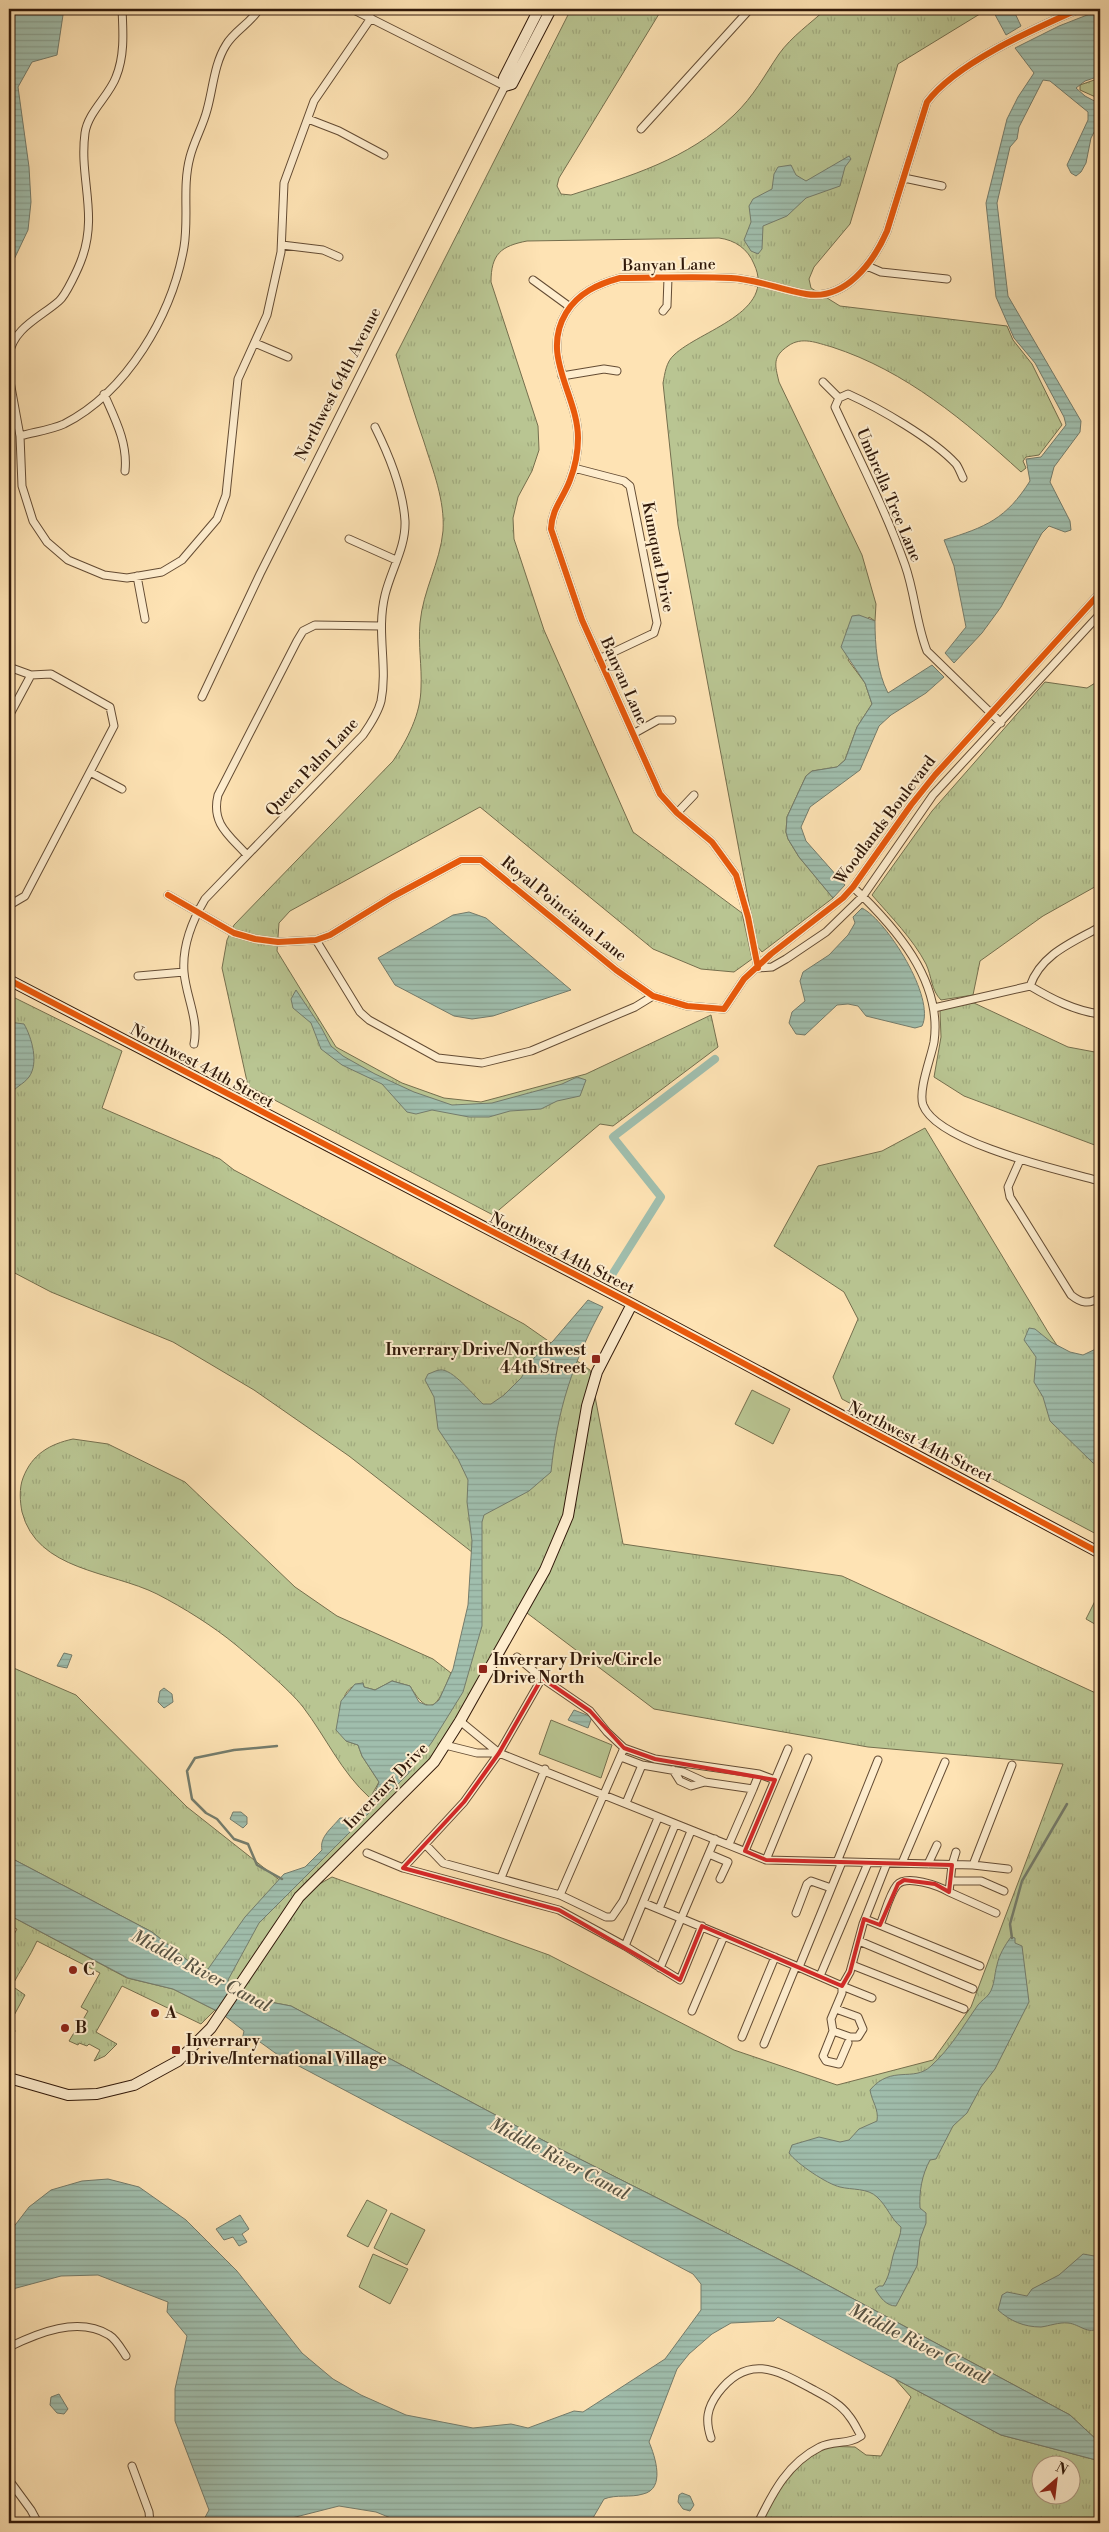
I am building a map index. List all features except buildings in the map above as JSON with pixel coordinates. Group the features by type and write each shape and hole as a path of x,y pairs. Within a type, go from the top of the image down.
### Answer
{"street":[{"path":"9,356 10,350 24,327 61,300 82,258 91,222 84,156 85,131 116,77 123,47 122,9"},
{"path":"20,436 62,425 104,394 129,369 146,345 163,314 175,285 184,246 185,186 190,156 207,112 220,59 227,44 259,9"},
{"path":"352,9 504,86"},
{"name":"Northwest 64th Avenue","path":"202,697 272,549 504,86 504,78 539,9"},
{"name":"Northwest 64th Avenue","path":"504,86 512,84 550,9"},
{"path":"641,129 750,9"},
{"name":"Banyan Lane","path":"758,968 748,917 736,875 712,842 677,813 660,794 582,620 552,529 552,515 574,468 578,437 556,346 563,319 578,298 602,283 620,278 732,278 807,294 826,294 840,289 867,266 879,249 887,231 927,102 937,89 956,74 1031,30 1078,9"},
{"path":"9,376 20,436 22,486 33,521 47,542 68,560 83,568 104,575 127,578 162,572 182,560 217,519 226,495 238,379 267,315 282,244 284,183 321,90 371,18"},
{"path":"308,119 339,130 384,155"},
{"path":"904,178 942,186"},
{"path":"282,244 324,250 339,257"},
{"path":"867,266 881,272 947,279"},
{"path":"663,311 666,306 668,278"},
{"path":"533,280 570,307"},
{"path":"255,343 288,357"},
{"path":"562,376 604,369 618,371"},
{"path":"823,382 839,398"},
{"path":"104,394 127,455 125,471"},
{"name":"Umbrella Tree Lane","path":"963,478 957,465 918,435 868,403 848,394 839,398 835,407 891,529 906,568 926,651 1000,723"},
{"name":"Queen Palm Lane","path":"194,1044 197,1029 184,972 185,950 198,912 205,899 363,735 372,723 380,703 383,680 380,626 385,595 405,536 402,500 382,441 375,427"},
{"name":"Kumquat Drive","path":"574,468 624,481 630,486 657,623 654,633 599,659"},
{"path":"348,539 396,560"},
{"path":"137,576 145,618"},
{"name":"Woodlands Boulevard","path":"724,1009 744,979 771,954 843,898 853,887 911,805 989,713 1100,592"},
{"name":"Woodlands Boulevard","path":"758,968 772,967 794,954 826,932 863,896 933,795 1100,614"},
{"path":"247,855 218,823 215,809 218,795 297,641 303,632 315,625 380,626"},
{"path":"9,668 31,675 51,674 110,707 114,726 25,896 11,903"},
{"path":"9,716 31,675"},
{"path":"633,734 658,720 672,720"},
{"path":"90,772 122,789"},
{"path":"677,813 694,795"},
{"name":"Royal Poinciana Lane","path":"168,895 234,932 254,939 278,942 316,940 330,934 392,897 461,860 481,860 616,970 654,996 687,1006 724,1009"},
{"path":"853,887 906,945 924,977 934,1008 934,1039 923,1090 924,1105 936,1122 955,1134 1020,1160 1100,1181"},
{"path":"1030,986 1035,972 1047,958 1100,926"},
{"path":"316,940 360,1012 369,1020 438,1058 482,1063 531,1051 635,1007 654,996"},
{"path":"138,976 184,972"},
{"name":"Northwest 44th Street","path":"9,980 632,1304 1100,1553"},
{"path":"934,1008 1030,986 1047,996 1075,1008 1100,1014"},
{"path":"1020,1160 1008,1187 1010,1197 1071,1295 1079,1301 1088,1303 1100,1297"},
{"name":"Inverrary Drive","path":"9,2078 68,2095 97,2094 134,2085 178,2061 201,2040 220,2015 299,1897 434,1762 460,1721 545,1570 568,1516 587,1406 597,1372 632,1304"},
{"path":"517,1657 542,1678 590,1711 606,1732 624,1748 655,1759 759,1774 775,1780"},
{"path":"403,1868 464,1802 499,1753 542,1678"},
{"path":"460,1721 484,1738 499,1753"},
{"path":"477,1753 484,1738"},
{"path":"445,1745 477,1753 499,1753 604,1793 658,1818 729,1844 766,1860 902,1863 1008,1869"},
{"path":"560,1895 624,1748"},
{"path":"745,1851 788,1749"},
{"path":"621,1756 642,1765 673,1770 680,1781 691,1786 705,1782 753,1789"},
{"path":"766,1860 808,1758"},
{"path":"764,2044 831,1888 878,1760"},
{"path":"902,1863 945,1762"},
{"path":"626,1803 642,1765"},
{"path":"973,1866 1012,1765"},
{"path":"501,1878 545,1770"},
{"path":"729,1844 759,1774"},
{"path":"426,1844 443,1863 560,1895 606,1917 612,1918 623,1901 658,1818"},
{"path":"676,1825 625,1946 680,1980 702,1926"},
{"path":"659,1909 691,1831"},
{"path":"660,1968 715,1839"},
{"path":"928,1864 937,1845"},
{"path":"950,1892 952,1865 956,1852"},
{"name":"Inverrary Drive","path":"367,1854 403,1868 559,1910 625,1946"},
{"path":"709,1854 728,1862 720,1879"},
{"path":"820,1976 868,1863"},
{"path":"848,2043 839,2064 826,2061 823,2056 832,2031 830,2018 836,2008 842,1986 852,1964 865,1919 887,1863"},
{"path":"880,1925 898,1884 904,1880 935,1884 996,1913"},
{"path":"796,1912 807,1884 811,1881 831,1888"},
{"path":"950,1881 981,1881 1004,1891"},
{"path":"644,1903 872,1998"},
{"path":"865,1919 980,1966"},
{"path":"692,2012 724,1936"},
{"path":"859,1941 973,1989"},
{"path":"742,2037 775,1957"},
{"path":"852,1964 964,2009"},
{"path":"832,2031 854,2038 858,2037 863,2029 858,2018 836,2008"},
{"path":"9,2347 61,2328 83,2327 110,2335 126,2356"},
{"path":"711,2438 706,2423 710,2404 727,2381 756,2368 772,2369 832,2400 849,2415 861,2436 854,2441 821,2446 789,2470 777,2486 758,2523"},
{"path":"132,2466 150,2512 150,2523"},
{"path":"9,2480 32,2510 38,2523"}],"highlighted area":[{"path":"542,1678 590,1711 624,1748 655,1759 775,1780 745,1851 766,1860 952,1865 949,1892 935,1884 904,1880 898,1884 880,1925 864,1919 850,1972 842,1986 702,1926 680,1980 559,1910 403,1868 464,1802 499,1753"}],"green space":[{"path":"571,9 662,9 559,178 557,186 561,194 571,195 657,165 697,144 716,131 747,101 784,48 826,9 988,9 898,64 850,224 814,267 809,279 811,288 840,306 1007,326 1013,340 1032,364 1062,425 1039,455 1026,457 1023,461 1026,468 1021,472 956,416 885,369 859,357 815,342 799,341 793,343 779,354 776,366 779,382 862,555 876,604 875,621 869,617 848,660 865,683 872,704 857,727 845,760 837,767 812,771 806,776 787,817 786,832 788,839 799,857 833,898 762,952 757,946 678,525 663,383 668,364 674,355 746,308 755,295 758,281 754,264 740,246 719,238 527,241 510,246 499,253 493,264 491,282 538,426 539,450 532,471 518,497 513,518 514,539 544,630 633,832 742,913 752,959 734,972 701,969 653,949 480,807 290,911 279,923 277,951 336,1047 402,1083 444,1098 481,1102 586,1074 711,1015 718,1047 613,1126 600,1124 493,1215 248,1086 222,968 227,940 234,925 393,761 416,717 421,687 420,623 424,599 439,554 443,519 434,475 396,355"},
{"path":"1100,78 1100,99 1080,90 1080,85"},
{"path":"1100,680 1100,884 1043,916 980,961 973,995 941,1000 935,992 928,969 921,955 901,928 872,895 932,811 1045,682 1087,688"},
{"path":"9,995 122,1051 102,1108 220,1159 234,1170 524,1324 590,1370 623,1544 842,1576 1100,1695 1100,2443 1070,2415 792,2266 550,2144 291,2006 249,1998 229,1988 228,1980 201,1971 152,1932 9,1857 9,1666 76,1695 187,1807 287,1886 339,1838 433,1734 476,1623 477,1556 349,1456 254,1390 173,1342 51,1292 9,1270","holes":["523,1610 654,1709 868,1747 1063,1764 971,2007 933,2060 837,2085 734,2050 549,1955 332,1877 305,1892 434,1762"]},
{"path":"974,1003 1068,1047 1100,1053 1100,1147 964,1096 934,1077 941,1037 940,1011 945,1007"},
{"path":"925,1128 1048,1332 1100,1409 1100,1536 842,1399 833,1377 858,1319 844,1292 774,1246 818,1166 882,1151"},
{"path":"752,1390 790,1409 773,1444 735,1424"},
{"path":"73,1439 108,1444 185,1482 295,1587 337,1616 433,1659 451,1673 439,1699 435,1704 430,1705 424,1704 410,1686 392,1681 375,1690 364,1687 363,1683 347,1691 342,1706 346,1741 358,1745 362,1756 379,1782 370,1798 351,1777 297,1700 227,1638 178,1605 157,1594 139,1586 98,1574 59,1558 43,1546 30,1532 22,1512 20,1499 22,1482 27,1470 31,1462 43,1451"},
{"path":"1100,1591 1100,1627 1086,1619"},
{"path":"551,1720 612,1745 601,1778 539,1754"},
{"path":"9,1915 127,1978 173,1989 215,2010 201,2024 122,1986 96,2032 117,2044 105,2056 94,2061 100,2050 89,2044 87,2046 79,2043 78,2045 69,2041 88,2011 81,2007 100,1973 37,1941 12,1986 25,1995 11,2021 15,2031 9,2046 9,1943 17,1929 9,1925"},
{"path":"367,2200 387,2210 368,2247 347,2236"},
{"path":"391,2213 425,2230 407,2265 374,2248"},
{"path":"373,2254 408,2269 390,2304 359,2287"},
{"path":"895,2379 1001,2435 1073,2454 1032,2454 1032,2504 1082,2504 1082,2456 1100,2461 1100,2523 758,2523 789,2470 821,2446 855,2447 866,2455 881,2456 911,2397"}],"water":[{"path":"9,9 60,9 63,15 57,55 32,62 18,87 29,167 31,202 28,230 9,270"},
{"path":"992,9 1013,9 1021,26 1006,35"},
{"path":"1100,10 1100,76 1085,81 1076,88 1085,96 1100,104 1100,121 1091,138 1086,163 1081,172 1076,176 1071,173 1067,165 1088,120 1088,112 1050,81 1043,80 1019,127 1017,139 1010,147 997,203 1008,296 1081,421 1080,432 1054,467 1050,482 1070,521 1071,530 1065,532 1049,526 1042,533 1001,607 982,633 954,663 945,653 966,627 954,566 944,540 983,526 1003,513 1021,494 1030,481 1026,459 1041,457 1066,425 1064,417 1035,363 1014,338 996,297 986,203 1007,119 1018,97 1034,73 1015,48 1059,26"},
{"path":"849,156 851,159 845,167 840,186 806,198 787,216 763,226 762,249 758,254 751,251 744,240 751,222 749,206 753,199 772,189 774,174 778,167 791,165 796,175 806,181"},
{"path":"859,615 875,621 877,658 881,676 888,693 932,665 944,677 926,693 891,715 879,726 860,770 810,807 801,827 806,841 845,885 833,898 799,857 788,839 786,832 787,817 806,776 812,771 837,767 845,760 857,727 872,704 865,683 841,647 852,616"},
{"path":"862,908 884,928 907,961 922,998 924,1013 922,1026 915,1028 866,1016 858,1006 848,1004 837,1005 805,1035 796,1034 789,1023 792,1012 805,1001 800,981 803,972 829,955 848,935 855,923 853,917"},
{"path":"469,912 486,918 571,990 493,1016 472,1019 454,1016 395,985 378,958 453,915"},
{"path":"296,990 321,1027 331,1046 343,1056 375,1074 414,1092 452,1105 492,1103 562,1084 577,1077 586,1080 580,1096 557,1101 541,1109 510,1111 489,1117 469,1117 432,1110 416,1114 407,1112 382,1084 342,1065 321,1049 311,1023 293,1008 291,999"},
{"path":"9,1022 24,1024 32,1043 34,1065 29,1077 9,1097"},
{"name":"Middle River Canal","path":"588,1300 603,1307 583,1347 568,1387 557,1428 551,1472 529,1491 484,1515 482,1522 482,1626 463,1692 432,1742 408,1774 259,1923 228,1980 229,1988 249,1998 291,2006 550,2144 792,2266 1070,2415 1100,2443 1100,2461 1082,2456 1082,2454 1073,2454 1001,2435 778,2317 774,2321 731,2323 712,2334 689,2354 677,2369 649,2442 657,2471 657,2479 654,2486 650,2491 643,2494 604,2499 590,2523 403,2523 376,2512 339,2506 272,2523 202,2523 209,2510 175,2421 175,2389 187,2336 167,2312 168,2302 98,2275 61,2276 9,2290 9,2233 29,2207 51,2190 82,2181 108,2179 139,2187 186,2220 237,2271 302,2353 333,2379 361,2395 406,2415 473,2428 511,2424 528,2428 574,2411 583,2412 665,2359 701,2310 701,2284 693,2274 278,2055 260,2042 242,2040 244,2031 221,2013 173,1989 128,1978 9,1915 9,1857 152,1932 201,1971 208,1969 245,1917 284,1874 305,1867 322,1850 324,1837 340,1818 354,1818 376,1790 379,1782 362,1756 358,1745 346,1741 336,1730 341,1701 355,1684 363,1683 364,1687 375,1690 392,1681 410,1686 419,1702 433,1705 439,1700 453,1669 468,1605 472,1541 467,1502 468,1480 458,1459 438,1429 434,1397 425,1380 428,1374 438,1370 451,1373 483,1404 491,1404 504,1395 521,1378 534,1358 553,1341"},
{"path":"1029,1328 1035,1329 1051,1342 1070,1352 1083,1355 1100,1347 1100,1465 1093,1463 1050,1421 1043,1397 1034,1382 1036,1357 1024,1340"},
{"path":"64,1653 72,1655 67,1668 57,1666"},
{"path":"164,1688 172,1694 173,1702 164,1708 158,1702 160,1691"},
{"path":"574,1710 592,1717 588,1728 568,1720"},
{"path":"233,1812 241,1812 247,1817 247,1824 243,1828 230,1819"},
{"path":"1011,1937 1015,1938 1015,1943 1022,1946 1029,2002 995,2069 981,2087 967,2113 953,2126 936,2159 930,2160 927,2166 922,2183 920,2202 920,2208 926,2213 926,2223 920,2239 917,2266 896,2306 892,2306 875,2289 883,2286 888,2276 901,2227 873,2194 834,2185 805,2168 789,2153 792,2145 819,2137 840,2142 849,2140 859,2129 877,2121 877,2113 870,2090 878,2082 894,2075 924,2071 938,2059 951,2044 978,2005 991,1991 999,1958"},
{"path":"240,2215 249,2229 242,2234 247,2242 239,2246 233,2237 224,2240 216,2229"},
{"path":"1083,2254 1100,2257 1100,2327 1088,2330 1065,2323 1041,2327 1023,2325 998,2310 1002,2295 1007,2292 1027,2296 1032,2289 1059,2275"},
{"path":"59,2394 68,2409 64,2414 57,2413 50,2405 51,2397"},
{"path":"682,2493 690,2496 694,2505 690,2511 683,2509 678,2502 679,2495"}],"waterway":[{"path":"610,1278 661,1197 613,1137 715,1059"},
{"path":"277,1746 234,1750 195,1758 187,1771 192,1799 206,1813 217,1819 234,1839 248,1844 257,1865 282,1879"},
{"path":"1012,1938 1010,1924 1022,1881 1067,1804"}],"cycle path":[{"path":"758,968 748,917 736,875 712,842 677,813 660,794 582,620 551,529 553,515 572,475 578,443 576,422 558,360 559,329 566,313 576,300 596,286 620,278 731,278 750,280 806,294 820,295 833,292 845,286 866,267 887,231 927,102 957,74 997,48 1079,9"},
{"path":"168,895 234,933 255,939 278,942 316,940 330,935 392,897 461,860 481,860 616,970 653,996 687,1006 724,1009 744,979 771,954 843,898 853,887 911,805 935,775 1100,593"},
{"path":"9,980 632,1304 1100,1553"}],"place":[{"name":"Inverrary Drive/Northwest 44th Street","path":"596,1359"},
{"name":"Inverrary Drive/Circle Drive North","path":"483,1669"},
{"name":"C","path":"73,1970"},
{"name":"A","path":"155,2013"},
{"name":"B","path":"65,2028"},
{"name":"Inverrary Drive/International Village","path":"176,2050"}]}
